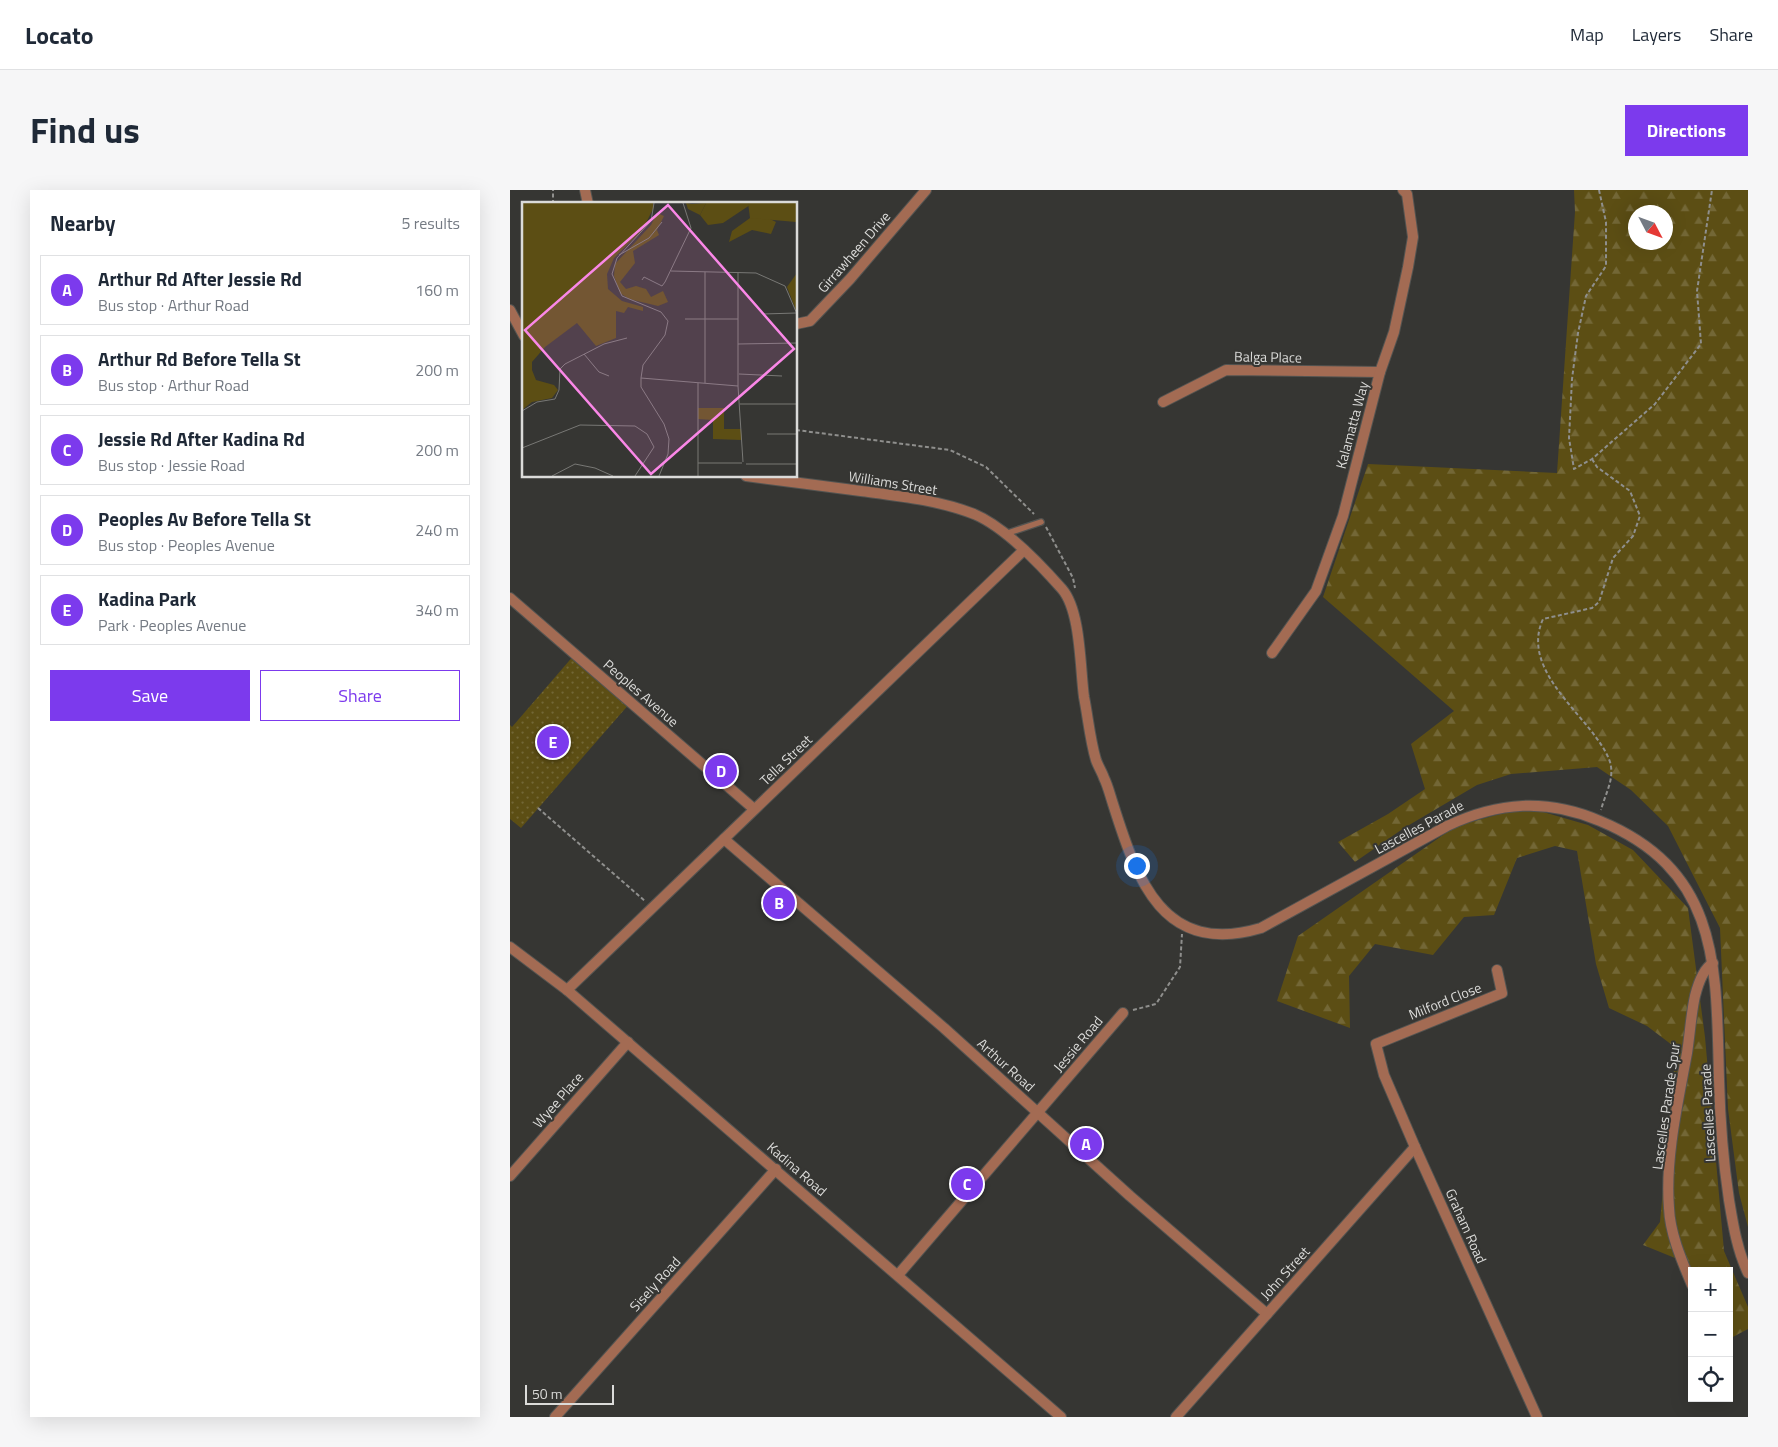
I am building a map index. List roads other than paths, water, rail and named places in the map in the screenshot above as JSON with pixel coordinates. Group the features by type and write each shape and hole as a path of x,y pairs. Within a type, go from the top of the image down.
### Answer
{"street":[{"name":"Girrawheen Drive","path":"798,324 810,321 850,279 926,190"},
{"name":"Kalamatta Way","path":"1272,653 1316,591 1343,516 1380,372 1394,332 1413,237 1407,194 1403,190"},
{"path":"510,310 522,332"},
{"name":"Balga Place","path":"1162,402 1226,370 1380,372"},
{"name":"Williams Street","path":"762,478 917,498 975,515 1005,534 1024,550"},
{"name":"Tella Street","path":"567,990 1024,550"},
{"name":"Lascelles Parade","path":"1024,550 1064,591 1074,615 1084,695 1096,761 1104,777 1127,848 1150,896 1164,912 1183,925 1205,933 1228,935 1260,928 1472,814 1490,809 1526,804 1582,814 1598,819 1628,834 1650,848 1669,865 1682,883 1702,922 1713,963 1716,988 1719,1099 1725,1168 1734,1225 1748,1273"},
{"name":"Peoples Avenue","path":"510,598 754,809"},
{"name":"Arthur Road","path":"724,839 944,1028 1130,1196 1267,1314"},
{"name":"Kadina Road","path":"510,947 567,990 628,1042 1061,1417"},
{"name":"Lascelles Parade Spur","path":"1688,1274 1672,1228 1668,1209 1669,1187 1676,1113 1695,995 1702,975 1713,963"},
{"name":"Milford Close","path":"1376,1044 1502,993 1497,970"},
{"name":"Jessie Road","path":"898,1275 1123,1013"},
{"name":"Wyee Place","path":"510,1176 628,1042"},
{"name":"Graham Road","path":"1376,1044 1384,1075 1414,1147 1537,1417"},
{"name":"John Street","path":"1176,1417 1414,1147"},
{"name":"Sisely Road","path":"555,1417 776,1169"}],"lane":[{"path":"1005,534 1041,522"}],"place":[{"name":"Kadina Park","path":"553,742"},
{"name":"Peoples Av Before Tella St","path":"721,771"},
{"name":"Arthur Rd Before Tella St","path":"779,903"},
{"name":"Arthur Rd After Jessie Rd","path":"1086,1144"},
{"name":"Jessie Rd After Kadina Rd","path":"967,1184"}]}
